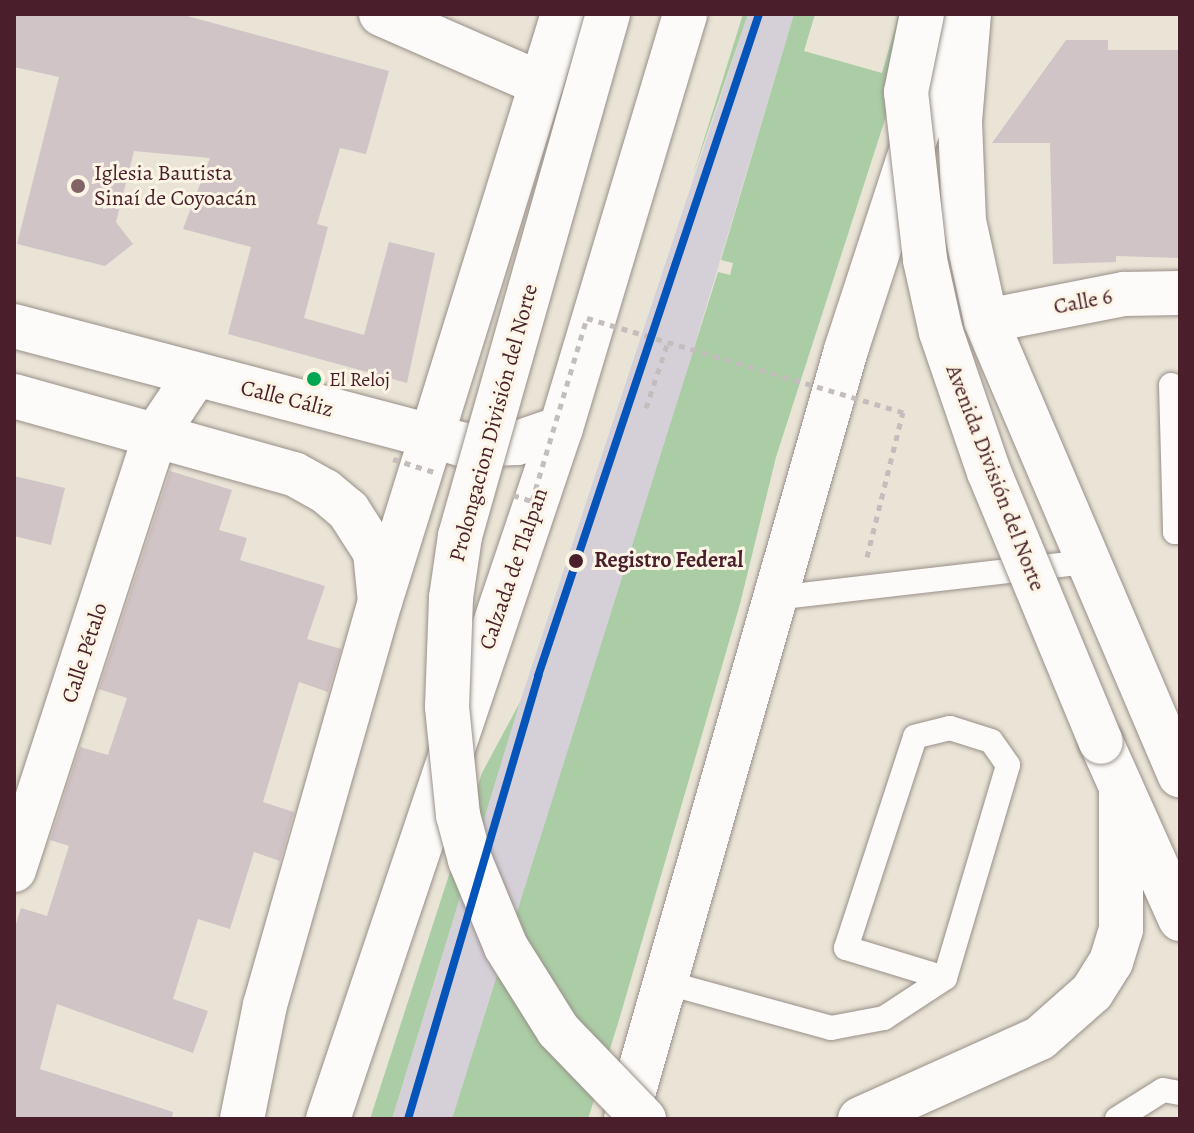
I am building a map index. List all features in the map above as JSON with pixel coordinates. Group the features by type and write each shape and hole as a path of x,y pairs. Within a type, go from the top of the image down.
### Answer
{"main road":[{"path":"381,14 541,84"},
{"path":"242,1119 265,1005 380,602 440,458 541,84 563,14"},
{"name":"Prolongacion División del Norte","path":"608,14 460,536 451,598 447,707 458,815 476,875 506,947 558,1030 644,1119"},
{"name":"Calzada de Tlalpan","path":"328,1119 561,428 685,14"},
{"name":"Avenida División del Norte","path":"922,14 906,92 925,260 941,332 989,472 1101,742 1180,919"},
{"path":"626,1119 846,350 956,14"},
{"path":"969,14 960,122 964,221 986,321 1180,775"},
{"name":"Calle 6","path":"986,321 1124,294 1180,293"},
{"name":"Calle Cáliz","path":"14,326 195,376 440,458 561,428"},
{"name":"Calle Pétalo","path":"14,870 155,436 195,376"},
{"path":"14,396 294,474 325,491 348,510 369,540 380,576 380,602"},
{"path":"860,1119 1040,1038 1092,992 1111,962 1121,930 1121,787"}],"lane":[{"path":"1171,385 1175,532 1180,532"},
{"path":"775,598 1087,562"},
{"path":"664,982 831,1028 884,1018 945,978 1008,765 991,741 950,728 915,737 846,948 945,978"},
{"path":"1117,1119 1163,1090 1180,1093"}],"path":[{"path":"504,493 532,501 587,318 903,412 860,589"},
{"path":"646,408 667,344"},
{"path":"393,459 440,458"}],"shaded area":[{"path":"748,14 794,14 585,711 452,1119 392,1119 520,702"}],"green space":[{"path":"743,14 748,14 692,178"},
{"path":"794,14 815,14 804,51 882,73 899,14 919,14 776,457 740,604 619,1020 588,1119 452,1119 718,272 730,275 733,263 721,260"},
{"path":"520,702 392,1119 370,1119 482,773"}],"building":[{"path":"14,14 180,14 389,71 366,154 340,148 317,224 328,227 304,318 364,335 389,242 435,253 407,383 228,334 251,247 183,229 210,158 134,151 116,222 133,244 105,266 17,244 59,77 14,67"},
{"path":"1066,40 1108,40 1108,50 1180,50 1180,258 1116,256 1116,262 1053,264 1050,143 992,143"},
{"path":"170,471 232,490 219,530 247,538 240,560 325,586 307,639 341,649 328,692 299,682 263,802 294,812 280,861 254,852 230,929 198,919 173,999 208,1011 193,1053 57,1004 40,1069 173,1112 172,1119 14,1119 14,930 21,908 47,916 69,846 50,840 80,747 108,755 127,698 99,689"},
{"path":"14,476 65,488 51,545 14,536"}],"transit line":[{"path":"408,1119 538,676 759,14"}],"place":[{"name":"Iglesia Bautista Sinaí de Coyoacán","path":"78,186"},
{"name":"El Reloj","path":"314,379"},
{"name":"Registro Federal","path":"576,561"}]}
